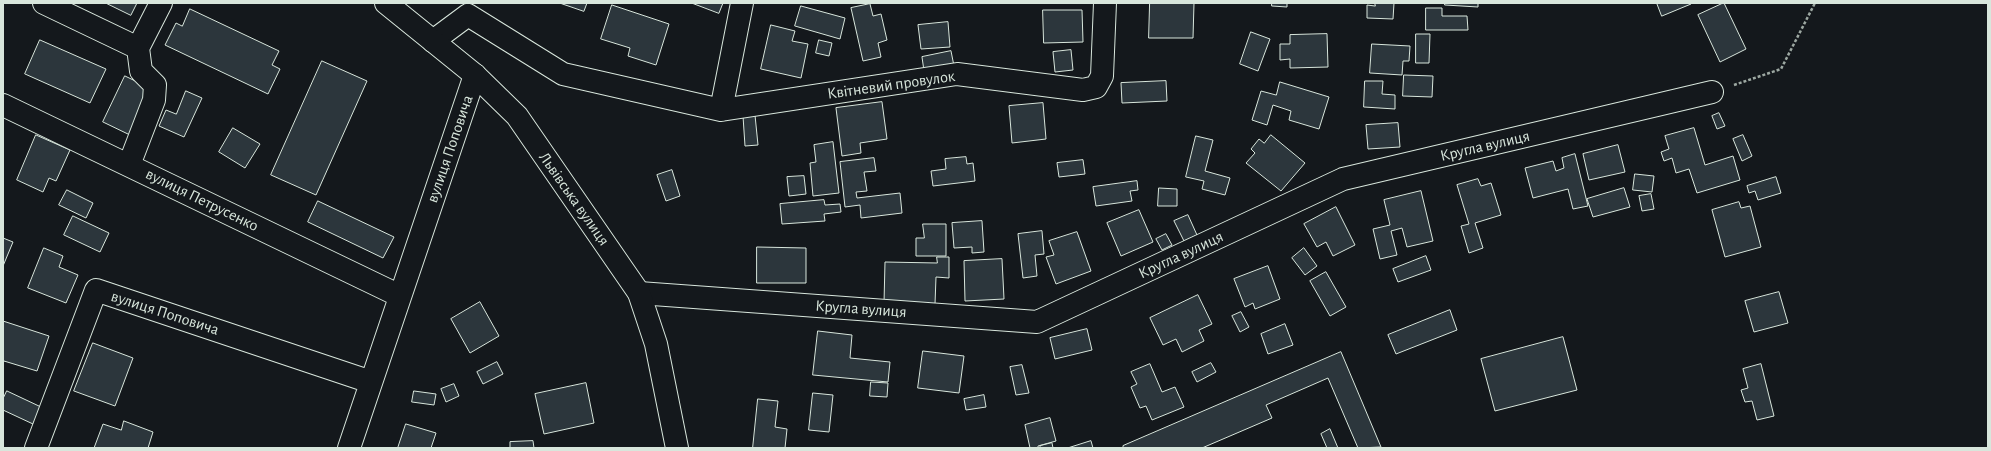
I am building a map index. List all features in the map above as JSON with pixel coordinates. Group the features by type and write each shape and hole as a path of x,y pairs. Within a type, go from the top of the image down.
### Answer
{"street":[{"path":"44,3 138,48"},
{"path":"129,165 154,100 155,85 141,71 138,48 161,3"},
{"name":"Львівська вулиця","path":"386,3 475,75 517,116 640,293 656,344 677,448"},
{"path":"433,41 468,9 563,74 721,110 742,3"},
{"name":"Квітневий провулок","path":"721,110 957,74 1083,90 1096,87 1102,76 1105,3"},
{"name":"вулиця Поповича","path":"349,448 475,75"},
{"name":"Кругла вулиця","path":"640,293 1037,322 1343,179 1712,92"},
{"name":"вулиця Петрусенко","path":"3,105 400,296"},
{"name":"вулиця Поповича","path":"36,448 96,290 371,382"}],"path":[{"path":"1712,92 1780,70 1815,3"}],"building":[{"path":"106,3 137,3 131,15"},
{"path":"560,3 587,3 584,11"},
{"path":"692,3 723,3 719,13"},
{"path":"1150,3 1194,3 1193,38 1149,38"},
{"path":"1272,3 1287,3 1287,7 1272,6"},
{"path":"1375,3 1394,3 1393,19 1367,18 1367,5 1375,6"},
{"path":"1445,3 1478,3 1478,7 1445,5"},
{"path":"1657,3 1691,3 1691,4 1662,16"},
{"path":"1724,3 1746,49 1720,62 1698,15"},
{"path":"870,4 873,16 881,14 887,40 878,43 881,57 863,61 851,8"},
{"path":"612,5 669,24 656,65 628,56 630,48 601,39"},
{"path":"801,6 845,18 840,39 795,26"},
{"path":"1426,8 1442,8 1442,16 1467,16 1468,30 1426,30"},
{"path":"190,9 279,51 272,65 280,69 268,94 165,45 176,23 182,26"},
{"path":"1043,10 1082,10 1083,42 1044,43"},
{"path":"948,22 950,47 921,49 918,25"},
{"path":"771,25 795,31 792,41 808,44 801,78 761,69"},
{"path":"1251,32 1270,39 1258,71 1240,64"},
{"path":"1327,34 1328,67 1290,68 1290,59 1280,60 1280,44 1290,44 1290,35"},
{"path":"1416,34 1430,34 1429,63 1416,63"},
{"path":"40,40 106,69 90,103 25,74"},
{"path":"819,40 832,43 829,56 816,53"},
{"path":"1372,44 1410,46 1409,61 1403,61 1402,75 1370,73"},
{"path":"1071,50 1073,70 1055,72 1053,52"},
{"path":"951,51 954,66 924,71 922,57"},
{"path":"322,61 367,81 316,195 271,175"},
{"path":"1404,75 1433,76 1432,97 1403,96"},
{"path":"125,76 152,89 130,135 103,122"},
{"path":"1166,81 1167,101 1122,103 1121,83"},
{"path":"1365,81 1383,81 1382,94 1395,95 1395,109 1364,107"},
{"path":"1280,82 1329,97 1319,129 1289,120 1291,111 1273,105 1267,125 1252,120 1261,91 1276,95"},
{"path":"186,91 202,98 184,137 159,126 166,110 176,114"},
{"path":"882,102 887,139 860,143 861,153 842,156 836,108"},
{"path":"1043,103 1046,139 1012,143 1009,106"},
{"path":"1719,113 1725,126 1717,129 1712,116"},
{"path":"755,115 758,145 745,146 743,116"},
{"path":"1398,123 1400,147 1368,149 1366,125"},
{"path":"233,128 260,144 245,168 219,152"},
{"path":"1694,128 1705,165 1733,156 1740,180 1697,193 1689,169 1676,173 1672,158 1664,161 1661,152 1669,149 1665,136"},
{"path":"36,135 70,150 56,181 49,178 43,192 17,180"},
{"path":"1271,135 1305,163 1281,191 1246,163 1255,153 1251,149 1259,139 1264,143"},
{"path":"1743,135 1752,156 1742,161 1733,139"},
{"path":"1196,136 1213,140 1205,171 1230,178 1225,195 1202,189 1204,181 1186,177"},
{"path":"833,142 839,193 813,196 810,163 816,162 814,145"},
{"path":"1618,145 1625,172 1589,180 1583,154"},
{"path":"1575,154 1588,206 1573,209 1568,189 1533,198 1525,168 1553,161 1556,171 1564,168 1562,158"},
{"path":"966,157 967,164 973,163 975,181 933,186 931,171 946,169 945,159"},
{"path":"874,158 876,171 864,172 867,191 856,192 857,198 900,193 902,213 861,218 860,205 845,207 840,162"},
{"path":"1083,160 1085,174 1059,177 1057,163"},
{"path":"672,170 680,196 666,201 657,175"},
{"path":"1635,174 1654,176 1652,192 1633,190"},
{"path":"804,176 806,194 789,196 787,177"},
{"path":"1776,177 1781,193 1758,200 1755,191 1749,193 1747,186"},
{"path":"1478,179 1481,186 1491,183 1501,215 1475,223 1483,248 1469,253 1461,226 1469,224 1457,185"},
{"path":"1137,181 1138,190 1130,191 1132,201 1096,206 1093,187"},
{"path":"1159,188 1177,189 1177,206 1158,206"},
{"path":"1624,188 1630,207 1593,217 1587,199"},
{"path":"67,190 93,203 86,218 59,205"},
{"path":"1421,191 1433,241 1407,247 1402,228 1391,231 1397,255 1380,259 1373,229 1390,225 1384,200"},
{"path":"1651,194 1654,209 1642,211 1639,196"},
{"path":"824,200 825,205 840,204 841,212 824,214 825,221 782,224 780,204"},
{"path":"318,201 394,237 383,258 308,222"},
{"path":"1739,202 1741,208 1750,206 1761,247 1725,257 1712,210"},
{"path":"1336,207 1355,245 1333,256 1326,242 1317,247 1304,224"},
{"path":"1139,210 1153,242 1121,256 1107,223"},
{"path":"1188,215 1197,235 1184,241 1174,221"},
{"path":"73,216 109,233 100,252 64,235"},
{"path":"982,221 984,252 972,253 972,247 954,248 952,223"},
{"path":"923,224 946,224 946,256 916,256 916,238 924,238"},
{"path":"1042,231 1044,254 1035,255 1037,276 1023,278 1018,234"},
{"path":"1077,232 1091,271 1056,284 1046,257 1054,255 1049,241"},
{"path":"1166,234 1172,245 1162,250 1156,239"},
{"path":"3,238 13,242 3,266"},
{"path":"757,247 806,248 806,283 757,283"},
{"path":"44,248 63,256 59,267 78,275 66,303 28,288"},
{"path":"1304,248 1317,266 1305,275 1292,258"},
{"path":"1426,256 1431,270 1398,282 1393,269"},
{"path":"937,257 949,257 949,278 936,277 935,304 884,303 885,262 937,263"},
{"path":"1002,259 1004,299 965,301 964,261"},
{"path":"1268,266 1280,299 1255,309 1253,303 1245,307 1234,279"},
{"path":"1326,272 1346,307 1330,316 1310,281"},
{"path":"1779,292 1788,323 1754,332 1745,301"},
{"path":"1198,295 1212,324 1199,330 1204,341 1182,352 1176,339 1163,345 1150,318"},
{"path":"480,302 499,336 470,353 451,319"},
{"path":"1450,310 1457,330 1396,354 1388,335"},
{"path":"1241,312 1249,327 1240,332 1232,316"},
{"path":"3,321 49,336 37,371 4,361 3,363"},
{"path":"1285,324 1293,345 1268,354 1261,334"},
{"path":"1087,329 1092,350 1055,359 1050,338"},
{"path":"818,331 852,335 850,358 890,362 888,382 813,375"},
{"path":"1563,337 1577,390 1495,411 1481,359"},
{"path":"93,343 133,358 115,406 74,391"},
{"path":"923,351 964,356 959,393 918,388"},
{"path":"1341,352 1381,447 1358,448 1328,378 1266,405 1272,418 1202,448 1123,448 1123,446"},
{"path":"497,362 503,374 483,384 477,372"},
{"path":"1211,363 1216,372 1197,382 1192,372"},
{"path":"1150,364 1162,392 1175,387 1184,407 1152,420 1146,406 1140,408 1131,387 1137,384 1131,372"},
{"path":"1761,364 1774,416 1757,420 1752,401 1745,402 1741,390 1748,388 1743,369"},
{"path":"1022,365 1029,393 1016,395 1010,367"},
{"path":"871,382 888,383 887,397 870,396"},
{"path":"586,383 594,423 544,434 535,394"},
{"path":"454,384 459,396 446,402 441,389"},
{"path":"7,391 41,407 33,424 3,410 3,399"},
{"path":"414,391 436,394 434,405 412,402"},
{"path":"813,393 833,395 829,432 809,430"},
{"path":"984,395 986,407 966,410 964,399"},
{"path":"758,399 778,401 775,427 787,429 785,448 753,448"},
{"path":"1050,418 1056,441 1038,446 1038,448 1030,448 1025,425"},
{"path":"124,421 153,432 148,448 94,448 103,424 121,430"},
{"path":"406,424 436,433 431,448 398,448"},
{"path":"1330,429 1338,448 1327,448 1321,434"},
{"path":"533,441 534,448 510,448 510,442"},
{"path":"1091,441 1093,448 1068,448"},
{"path":"1052,443 1053,448 1040,448 1040,446"}]}
